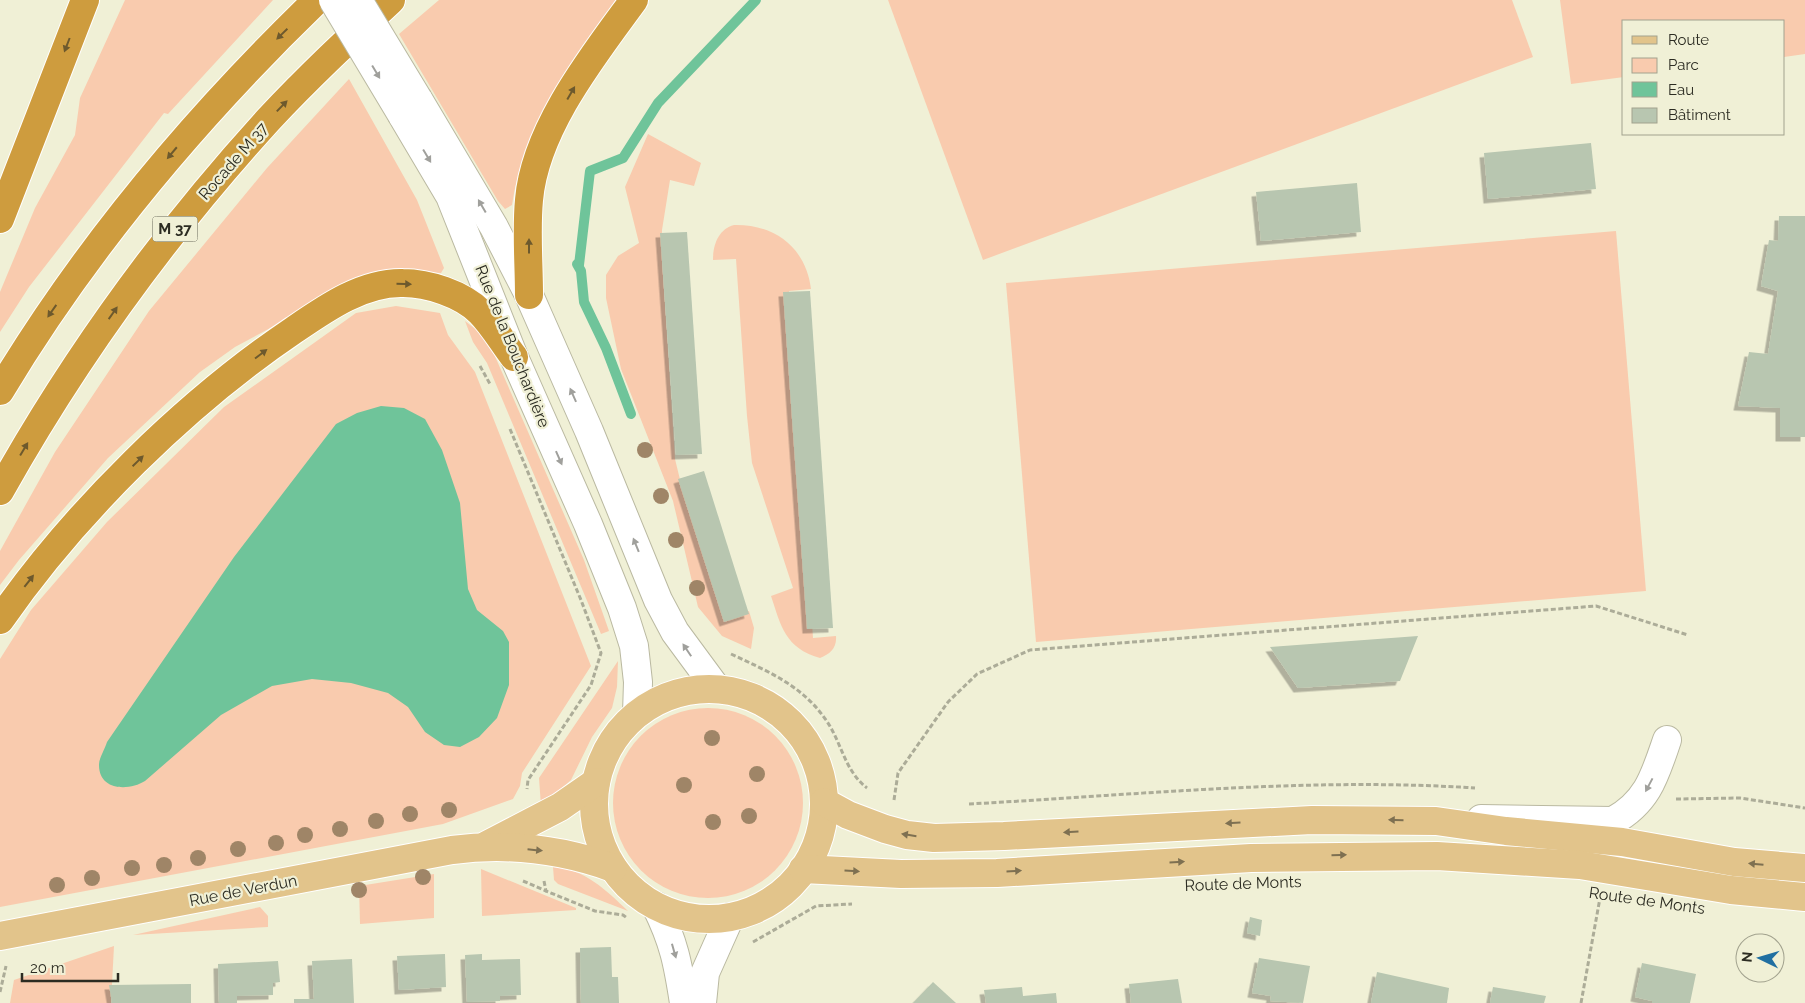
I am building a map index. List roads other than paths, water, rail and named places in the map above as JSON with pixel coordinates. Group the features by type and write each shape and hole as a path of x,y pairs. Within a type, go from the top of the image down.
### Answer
{"highway":[{"path":"0,219 85,0"},
{"path":"0,391 73,281 150,180 233,84 317,0"},
{"name":"Rocade M 37","path":"0,491 79,362 135,282 178,226 270,118 391,0"},
{"path":"530,295 529,200 535,168 549,133 571,92 634,0"},
{"path":"0,620 47,559 90,510 173,427 227,380 280,340 348,296 375,286 403,283 435,288 479,312 514,357"}],"main road":[{"path":"717,688 732,690 763,702 791,722 811,750 821,775 824,802 822,826 815,849 803,869 784,891 760,907 730,917 696,918 679,915 656,906 632,890 613,868 600,842 594,812 596,782 604,756 618,733 637,714 661,699 688,690 717,688"},
{"name":"Rue de Verdun","path":"487,845 560,807 596,782"},
{"path":"824,802 848,815 885,829 907,835 934,838 1312,820 1436,821 1506,832 1622,842 1734,862 1805,868"},
{"name":"Rue de Verdun","path":"0,936 452,850 487,845 581,856 613,868"},
{"name":"Route de Monts","path":"803,869 901,874 988,873 1260,857 1437,856 1580,865 1731,890 1805,897"}],"street":[{"name":"Rue de la Bouchardière","path":"333,0 494,227 530,295 589,431 658,600 675,632 717,688"},
{"name":"Rue de la Bouchardière","path":"358,0 410,107 450,196 514,357 588,524 622,608 634,646 638,682 637,714"},
{"path":"1436,821 1507,818 1613,821 1627,813 1643,798 1656,773 1667,740"},
{"path":"656,906 668,931 680,972 684,1003"},
{"path":"702,1003 705,973 730,917"}],"water":[{"path":"381,406 404,408 425,419 442,450 460,503 468,589 477,610 503,631 509,642 509,685 497,718 479,737 460,747 444,745 425,732 408,707 388,693 351,683 312,679 272,686 221,715 145,781 123,787 109,784 100,774 99,765 107,742 234,557 336,424 357,413"}],"waterway":[{"path":"579,265 590,171 623,158 658,103 756,0"},
{"path":"577,264 581,271 584,302 606,348 631,414"}]}
